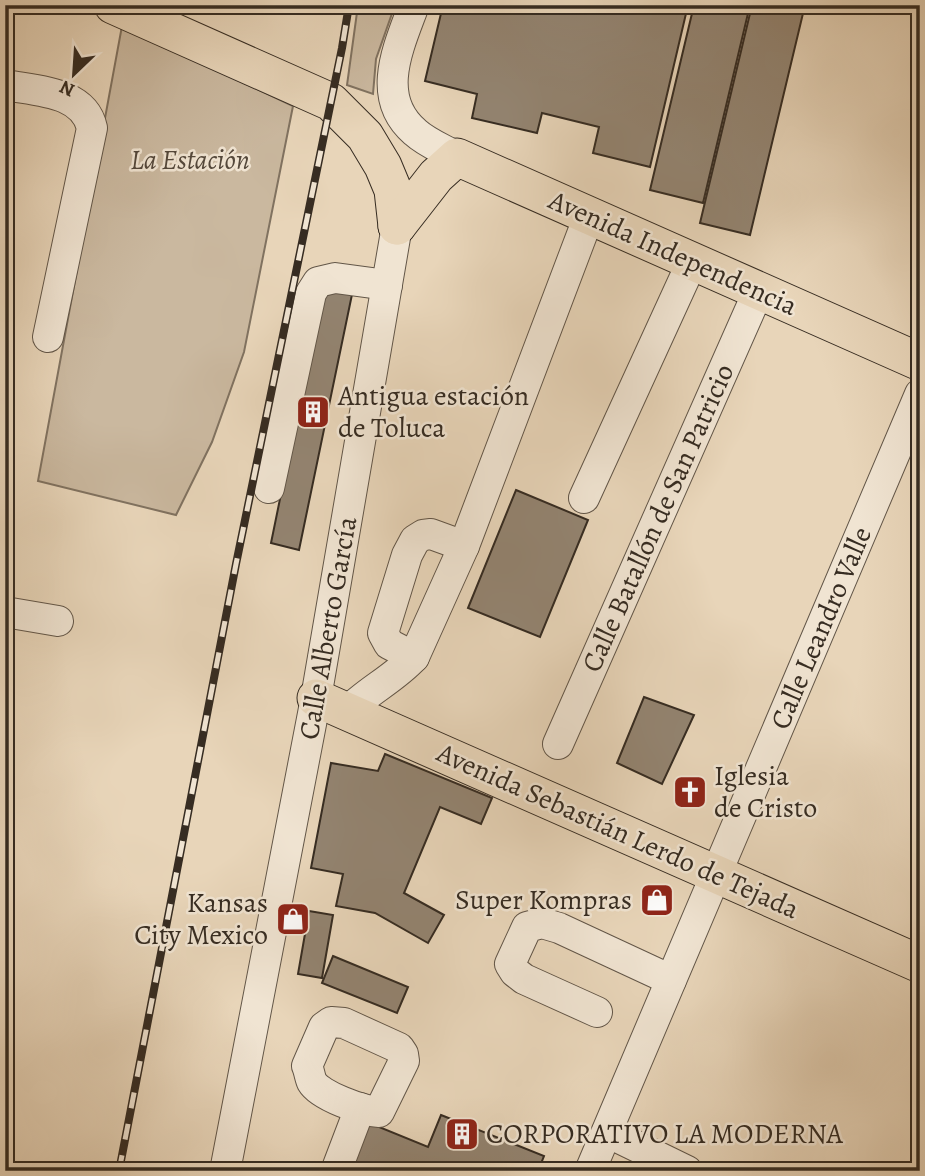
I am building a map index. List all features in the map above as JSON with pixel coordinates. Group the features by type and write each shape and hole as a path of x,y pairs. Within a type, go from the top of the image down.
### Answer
{"main road":[{"name":"Calle Alberto García","path":"113,5 331,102 365,136 383,166 393,190 397,226"},
{"name":"Avenida Independencia","path":"442,149 920,362"},
{"path":"397,226 436,176 442,149"},
{"name":"Avenida Sebastián Lerdo de Tejada","path":"331,705 920,964"}],"street":[{"path":"414,5 392,66 391,88 399,112 413,131 442,149"},
{"path":"5,85 70,100 88,114 92,128 48,337"},
{"path":"331,705 361,697 401,671 414,657 464,546 589,216"},
{"name":"Calle Alberto García","path":"225,1171 331,705 397,226"},
{"path":"584,498 692,262"},
{"path":"269,488 311,293 318,282 335,278 387,285"},
{"name":"Calle Batallón de San Patricio","path":"558,744 758,292"},
{"name":"Calle Leandro Valle","path":"590,1171 920,394"},
{"path":"414,657 389,644 383,632 410,547 423,535 431,534 464,546"},
{"path":"5,612 58,621"},
{"path":"597,1012 524,979 515,972 510,964 527,928 542,923 559,928 671,980"},
{"path":"336,1171 360,1108"},
{"path":"607,1132 687,1171"}],"green space":[{"path":"358,5 395,5 376,59 373,94 347,85"},
{"name":"La Estación","path":"122,26 293,106 244,352 212,442 176,515 38,481"}],"building":[{"path":"443,5 688,5 650,167 593,153 599,127 542,113 537,133 472,118 477,94 425,81"},
{"path":"694,5 750,5 703,203 650,190"},
{"path":"752,5 805,5 750,235 700,223"},
{"name":"Antigua estación de Toluca","path":"326,274 355,280 299,550 271,543"},
{"path":"516,490 588,520 540,637 468,608"},
{"path":"644,697 694,715 662,784 617,763"},
{"path":"385,754 492,798 481,824 440,807 404,893 444,915 428,943 375,913 336,906 343,874 311,868 331,763 378,771"},
{"path":"309,911 333,915 322,978 298,974"},
{"path":"333,956 408,987 397,1013 322,983"},
{"name":"CORPORATIVO LA MODERNA","path":"441,1115 544,1156 538,1171 348,1171 367,1122 428,1147"}],"railway":[{"path":"119,1171 236,564 349,5"}],"place":[{"name":"Antigua estación de Toluca","path":"313,412"},
{"name":"Iglesia de Cristo","path":"690,792"},
{"name":"Super Kompras","path":"657,900"},
{"name":"Kansas City Mexico","path":"293,919"},
{"name":"CORPORATIVO LA MODERNA","path":"462,1134"}]}
